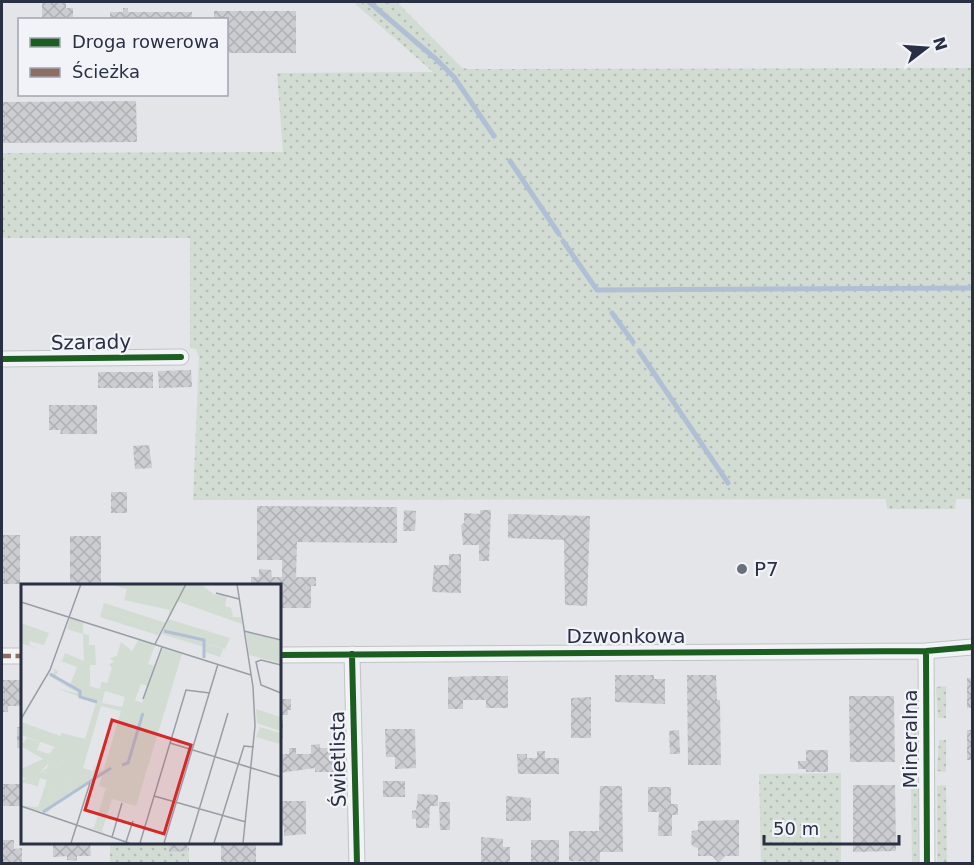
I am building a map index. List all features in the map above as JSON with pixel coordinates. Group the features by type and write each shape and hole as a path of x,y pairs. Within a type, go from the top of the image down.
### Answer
{"street":[{"name":"Szarady","path":"2,359 181,357"},
{"name":"Dzwonkowa","path":"280,655 926,651 972,647"},
{"name":"Mineralna","path":"926,651 927,864"},
{"name":"Świetlista","path":"352,654 357,864"},
{"path":"2,656 21,656"}],"shaded area":[{"path":"353,2 397,2 462,68 469,69 972,68 972,499 956,499 955,509 887,509 886,499 193,500 199,357 196,349 190,348 190,238 2,238 2,153 283,152 277,73 433,72"},
{"path":"946,686 946,718 938,718 936,687"},
{"path":"911,695 918,695 918,732 911,746"},
{"path":"939,740 946,740 946,772 937,771"},
{"path":"841,773 841,863 761,863 759,774"},
{"path":"946,785 947,863 937,863 937,786"},
{"path":"911,788 918,789 918,863 912,863"},
{"path":"110,844 189,844 189,863 110,863"}],"building":[{"path":"42,2 66,2 66,8 73,8 73,17 42,18"},
{"path":"123,8 128,8 128,12 192,12 192,18 110,18 110,12 123,12"},
{"path":"214,11 296,11 296,53 228,53 228,18 214,18"},
{"path":"136,101 137,142 2,143 2,102"},
{"path":"191,370 192,387 159,388 158,371"},
{"path":"98,372 153,372 153,388 98,388"},
{"path":"49,405 97,405 97,434 60,434 61,430 49,430"},
{"path":"149,445 152,468 135,469 133,446"},
{"path":"111,492 127,492 127,513 111,513"},
{"path":"257,506 397,507 397,543 297,542 296,577 316,577 316,586 311,586 311,608 280,608 280,584 251,584 251,577 259,577 259,569 271,570 272,577 282,577 282,560 257,560"},
{"path":"404,510 416,511 415,531 403,531"},
{"path":"480,510 491,510 489,561 479,561 479,545 463,545 461,525 464,523 464,513 480,514"},
{"path":"508,514 590,516 587,606 565,605 564,540 508,538"},
{"path":"2,535 20,535 20,584 2,584"},
{"path":"70,536 101,536 101,583 70,583"},
{"path":"449,554 461,554 461,593 432,592 434,565 449,565"},
{"path":"615,675 654,675 654,679 665,679 665,704 615,702"},
{"path":"687,675 716,675 717,700 720,700 721,765 688,765"},
{"path":"508,676 508,708 486,708 486,700 463,700 463,709 448,709 448,677"},
{"path":"967,678 972,678 972,708 967,708"},
{"path":"2,680 20,680 20,706 8,706 8,712 2,712"},
{"path":"849,696 894,696 895,762 850,762"},
{"path":"591,697 591,738 571,738 571,698"},
{"path":"280,699 291,699 291,710 288,710 288,715 280,715"},
{"path":"280,719 283,720 283,738 280,738"},
{"path":"17,727 21,727 21,748 17,748"},
{"path":"385,729 415,729 416,768 395,769 395,757 386,757"},
{"path":"679,730 680,754 670,754 669,731"},
{"path":"967,730 972,730 972,760 967,760"},
{"path":"320,744 320,748 338,748 337,772 315,772 315,768 280,773 280,754 289,754 289,748 296,748 296,754 311,754 311,745"},
{"path":"806,750 828,750 828,772 806,772 806,769 798,769 798,761 806,761"},
{"path":"537,751 545,751 545,758 559,758 559,774 518,774 517,754 527,754 527,758 537,758"},
{"path":"383,781 405,781 405,797 383,797"},
{"path":"2,784 21,784 21,806 2,806"},
{"path":"853,785 895,785 896,851 853,852"},
{"path":"600,786 622,786 623,852 600,852 600,862 569,861 569,831 599,831"},
{"path":"648,787 671,787 671,804 678,804 678,815 672,815 672,836 658,836 659,812 648,812"},
{"path":"418,794 438,795 438,806 430,806 429,828 416,828 416,819 412,819 412,811 416,810"},
{"path":"506,796 531,798 531,821 506,821"},
{"path":"280,801 306,801 306,834 284,836 284,826 280,826"},
{"path":"439,802 450,802 450,830 440,830"},
{"path":"739,820 739,856 725,856 719,863 712,856 698,856 698,848 692,846 691,842 692,831 698,830 698,821"},
{"path":"481,837 503,839 503,847 510,847 510,864 481,864"},
{"path":"2,840 14,840 14,849 22,848 22,864 2,864"},
{"path":"531,840 559,840 559,864 531,864"},
{"path":"53,844 90,844 91,856 77,856 77,860 74,861 67,860 67,856 53,857"},
{"path":"169,844 187,844 187,851 169,852"},
{"path":"221,844 256,844 256,862 221,863"}],"waterway":[{"path":"369,2 454,77 494,136"},
{"path":"510,161 559,234"},
{"path":"563,241 597,290 972,288"},
{"path":"612,313 633,342"},
{"path":"639,351 728,483"}],"marked path":[{"path":"2,656 21,656"}],"cycle path":[{"path":"2,359 181,357"},
{"path":"280,655 926,651 972,647"},
{"path":"926,651 927,864"},
{"path":"352,654 357,864"}],"place":[{"name":"P7","path":"742,569"}]}
